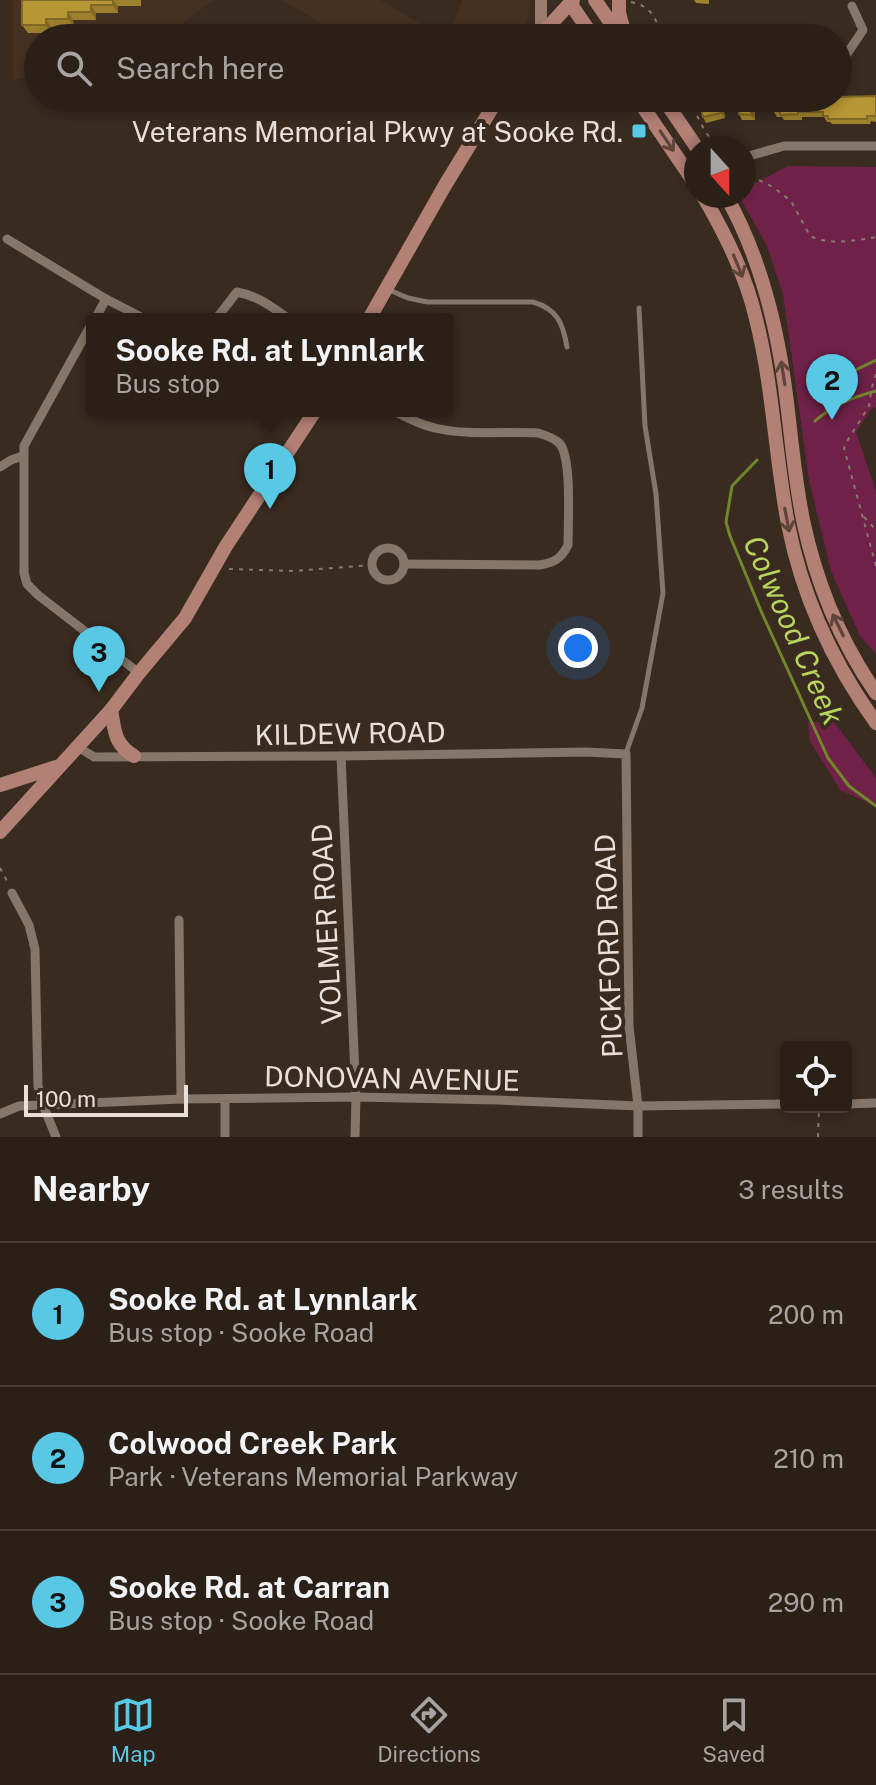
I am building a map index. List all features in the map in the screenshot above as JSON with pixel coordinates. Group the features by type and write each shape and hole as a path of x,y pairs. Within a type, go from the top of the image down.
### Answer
{"main road":[{"path":"540,24 541,0"},
{"path":"595,0 613,24"},
{"path":"619,0 621,24"},
{"path":"550,24 570,1 585,24"},
{"path":"373,313 490,112"},
{"path":"646,112 684,167"},
{"path":"673,112 689,136"},
{"path":"709,208 737,260 756,316 788,524 798,566 813,611 831,650 876,723"},
{"path":"732,208 755,260 775,328 803,519 813,562 832,613 858,666 876,693"},
{"path":"0,832 111,710 185,618 226,546 311,417"},
{"path":"111,710 118,742 134,756"},
{"path":"0,785 60,766"}],"street":[{"path":"852,6 863,30"},
{"path":"863,30 876,30"},
{"path":"852,46 863,30"},
{"path":"756,154 784,146 876,146"},
{"path":"7,239 133,313"},
{"path":"221,313 237,292 264,301 281,313"},
{"path":"98,313 106,299"},
{"path":"86,333 24,446 24,573 27,584 38,595 139,673"},
{"path":"404,564 540,565 562,557 568,545 567,459 560,444 538,433 458,431 436,428 405,417"},
{"path":"0,467 23,456"},
{"path":"384,548 398,551 404,564 403,571 392,580 378,578 372,565 377,552 384,548"},
{"name":"KILDEW ROAD","path":"78,747 94,757 626,754"},
{"name":"PICKFORD ROAD","path":"626,754 629,1026 638,1106 638,1137"},
{"name":"VOLMER ROAD","path":"341,756 356,1097 355,1137"},
{"path":"12,893 29,925 35,949 38,1086 56,1137"},
{"path":"179,920 181,1099"},
{"name":"DONOVAN AVENUE","path":"0,1114 19,1106 181,1099 356,1097 638,1106 780,1104"},
{"path":"225,1099 225,1137"},
{"path":"852,1104 876,1103"}],"lane":[{"path":"387,289 427,302 533,302 543,305 557,317 567,347"},
{"path":"626,754 642,708 663,593 656,494 645,426 639,308"}],"path":[{"path":"628,0 638,4 659,24"},
{"path":"695,112 709,136"},
{"path":"756,178 791,201 810,236 842,241 876,237"},
{"path":"876,374 869,406 844,448 876,566"},
{"path":"863,516 876,530"},
{"path":"214,569 293,571 372,565"},
{"path":"0,868 12,893"},
{"path":"818,1137 819,1113"}],"shaded area":[{"path":"13,0 214,0 181,24 24,24 24,77 13,80"},
{"path":"282,0 380,0 421,24 322,24"},
{"path":"462,0 531,0 526,24 454,24"},
{"path":"788,166 876,167 876,407 871,409 856,432 876,491 876,654 860,636 831,571 809,480 783,294 767,246 746,208 756,208 756,183"},
{"path":"808,722 834,722 876,778 876,806 840,790 810,741"}],"building":[{"path":"22,0 113,0 113,5 91,5 91,12 68,12 68,19 46,19 46,24 22,25"},
{"path":"876,96 876,116 867,116 867,119 828,119 828,116 823,116 823,112 852,112 852,97"},
{"path":"702,112 721,112 721,113 703,117"},
{"path":"780,112 798,112 798,114 780,115"}],"waterway":[{"path":"827,410 826,391 839,378 876,360"},
{"name":"Colwood Creek","path":"815,421 844,402 876,391"},
{"name":"Colwood Creek","path":"757,460 732,486 726,522 730,536 828,758 849,786 876,806"}],"place":[{"name":"Veterans Memorial Pkwy at Sooke Rd.","path":"639,131"},
{"name":"Colwood Creek Park","path":"832,420"},
{"name":"Sooke Rd. at Lynnlark","path":"270,509"},
{"name":"Sooke Rd. at Carran","path":"99,692"}]}
